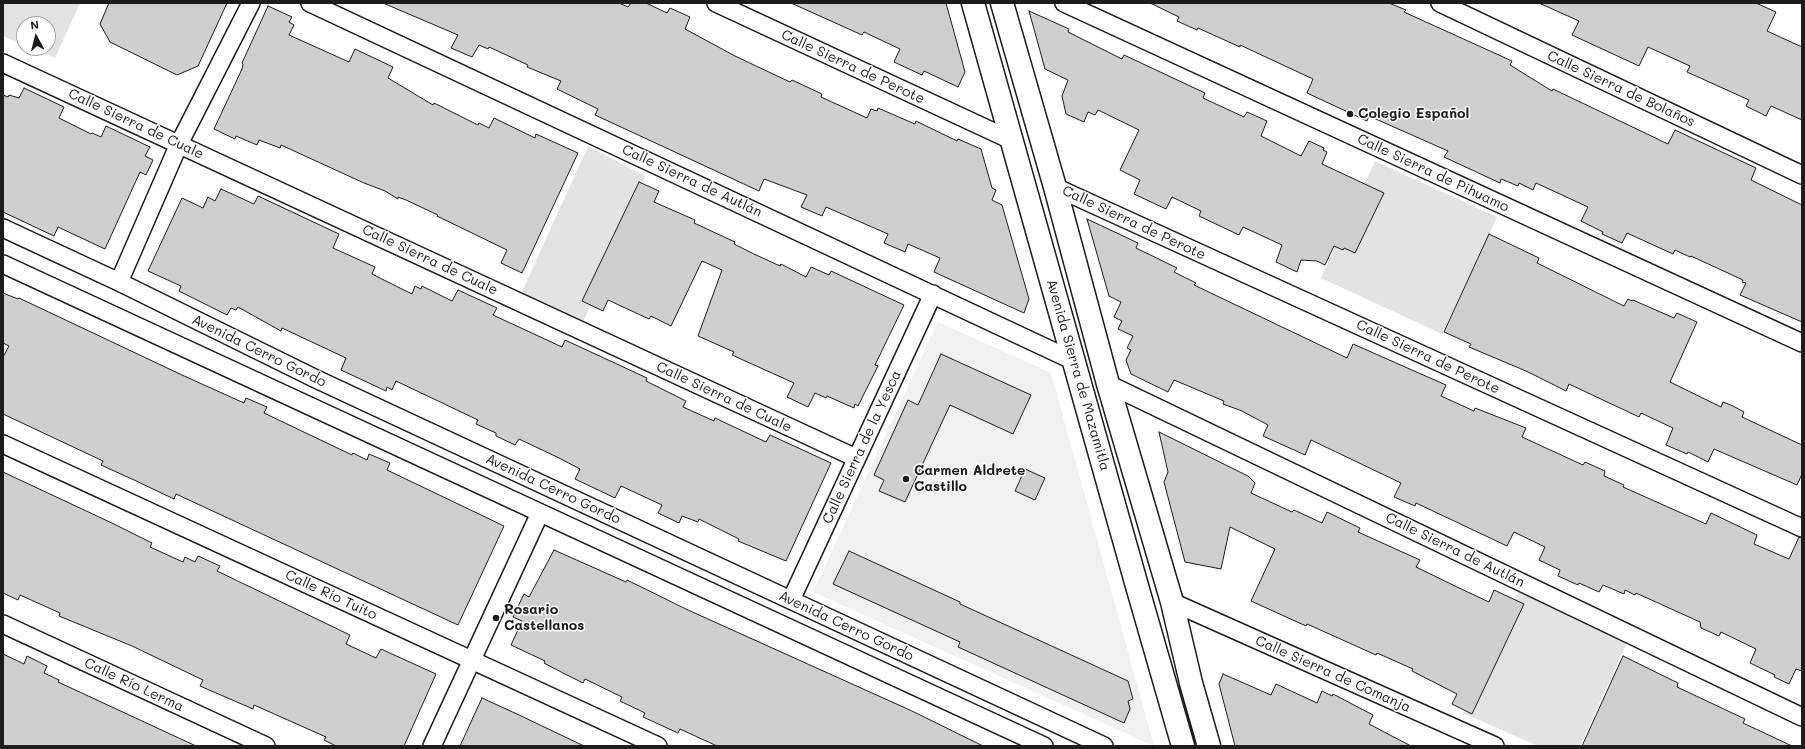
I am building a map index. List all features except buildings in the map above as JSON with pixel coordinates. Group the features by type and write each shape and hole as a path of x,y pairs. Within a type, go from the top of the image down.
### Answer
{"street":[{"path":"119,282 179,144 251,3"},
{"name":"Calle Sierra de Autlán","path":"310,3 1074,361"},
{"name":"Calle Sierra de Perote","path":"716,3 1013,141"},
{"name":"Avenida Sierra de Mazamitla","path":"973,3 1183,746"},
{"name":"Avenida Sierra de Mazamitla","path":"1002,3 1055,187 1108,384 1172,602 1191,683 1209,746"},
{"name":"Calle Sierra de Pihuamo","path":"1064,3 1802,342"},
{"name":"Calle Sierra de Bolaños","path":"1440,3 1802,175"},
{"name":"Calle Sierra de Cuale","path":"3,63 856,458"},
{"path":"998,90 1024,82"},
{"name":"Calle Sierra de Perote","path":"1055,187 1802,528"},
{"name":"Avenida Cerro Gordo","path":"3,228 119,282 316,379 1104,746"},
{"name":"Avenida Cerro Gordo","path":"3,264 1044,746"},
{"name":"Calle Sierra de la Yesca","path":"791,600 933,294"},
{"path":"306,405 316,379"},
{"name":"Calle Sierra de Autlán","path":"1108,384 1802,717"},
{"name":"Calle Río Tuito","path":"3,444 658,746"},
{"path":"432,746 540,513"},
{"name":"Calle Sierra de Comanja","path":"1172,602 1495,746"},
{"name":"Calle Río Lerma","path":"3,624 266,746"},
{"path":"1167,690 1191,683"},
{"path":"973,713 985,690"}],"shaded area":[{"path":"3,3 80,3 56,56 56,16 16,16 16,42 3,36"},
{"path":"588,146 645,176 582,325 520,296"},
{"path":"1375,161 1497,217 1442,334 1321,278"},
{"path":"938,322 1051,373 1154,746 813,592"},
{"path":"1519,590 1629,638 1580,746 1538,746 1463,713"}],"place":[{"name":"Colegio Español","path":"1350,114"},
{"name":"Carmen Aldrete Castillo","path":"906,479"},
{"name":"Rosario Castellanos","path":"496,618"}]}
